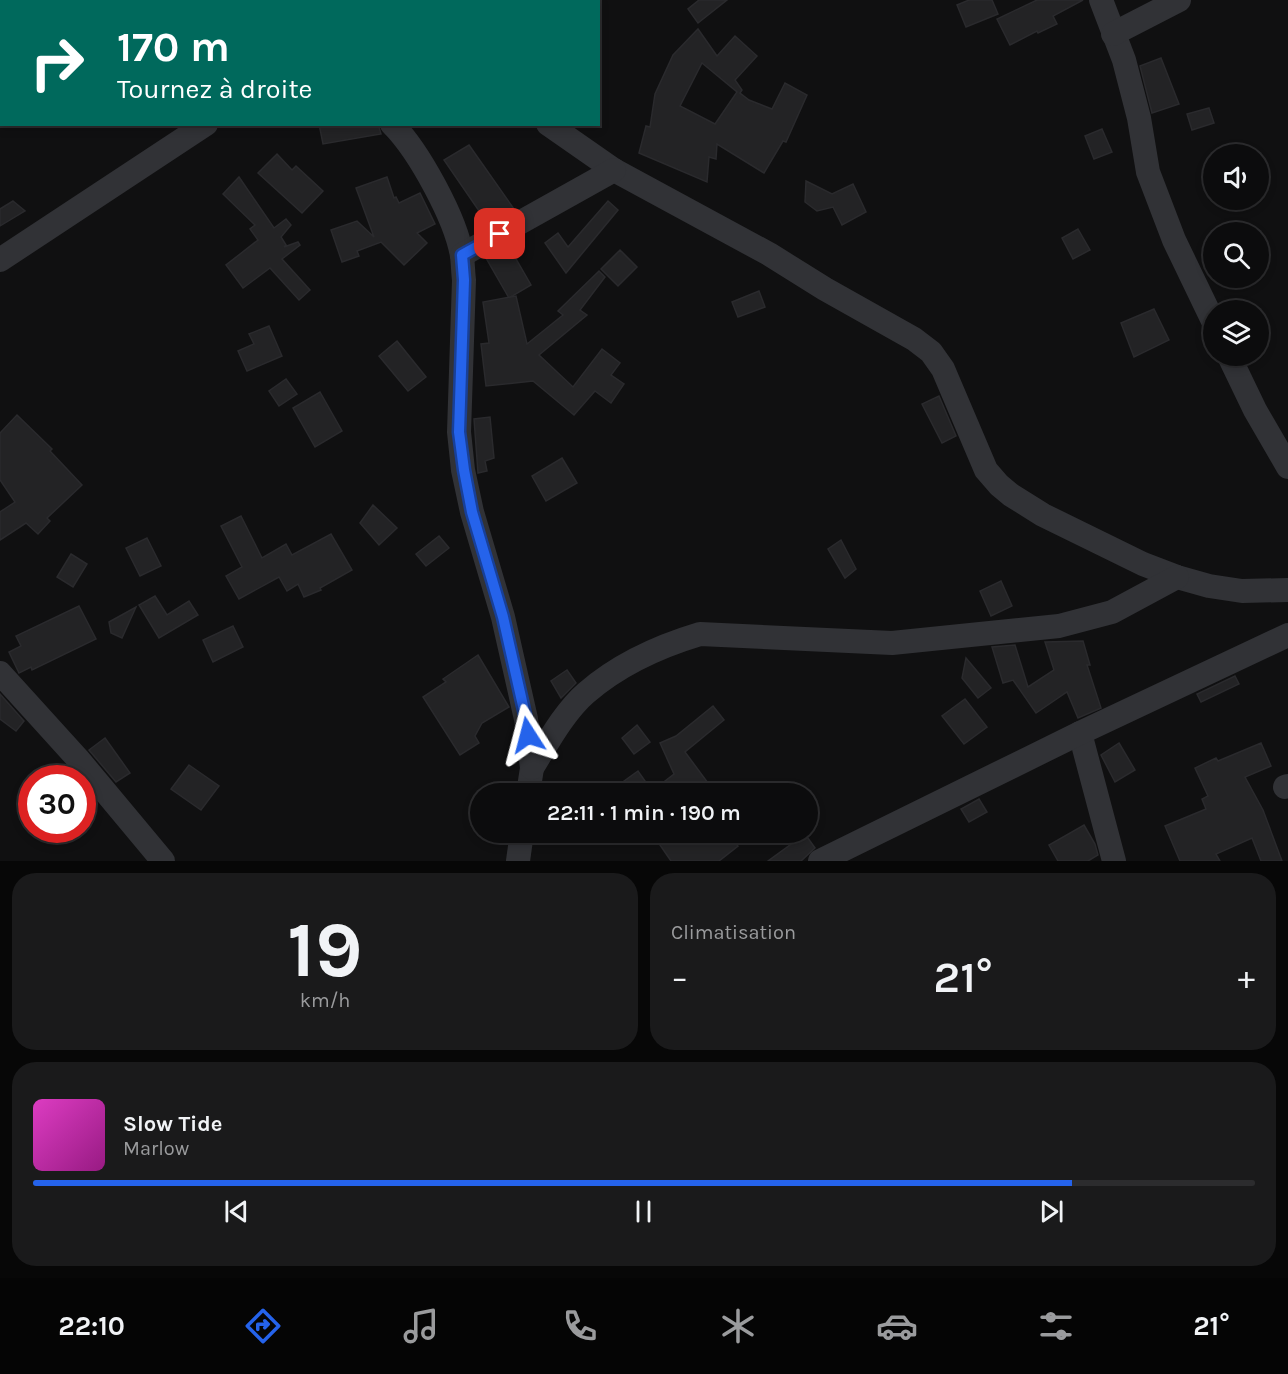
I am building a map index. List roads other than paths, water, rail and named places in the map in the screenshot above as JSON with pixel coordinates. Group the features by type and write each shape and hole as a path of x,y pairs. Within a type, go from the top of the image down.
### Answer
{"street":[{"path":"1101,0 1127,71 1139,118 1148,172 1174,240 1203,300"},
{"path":"1113,34 1179,0"},
{"path":"0,260 203,126"},
{"path":"394,126 411,148 435,187 454,225 462,255 464,280 459,432 472,512 503,617 526,719 532,768 530,783"},
{"path":"551,126 614,170 769,254 931,351 943,369 986,470 1011,495 1043,515 1143,564 1177,577 1209,586 1242,591 1288,590"},
{"path":"462,255 614,170"},
{"path":"1234,366 1255,410 1288,466"},
{"path":"532,768 556,730 585,694 614,672 674,642 700,633 892,643 1059,626 1112,612 1177,577"},
{"path":"820,861 1080,733 1288,635"},
{"path":"0,673 78,759 163,861"},
{"path":"1080,733 1114,861"},
{"path":"518,861 520,843"}]}
